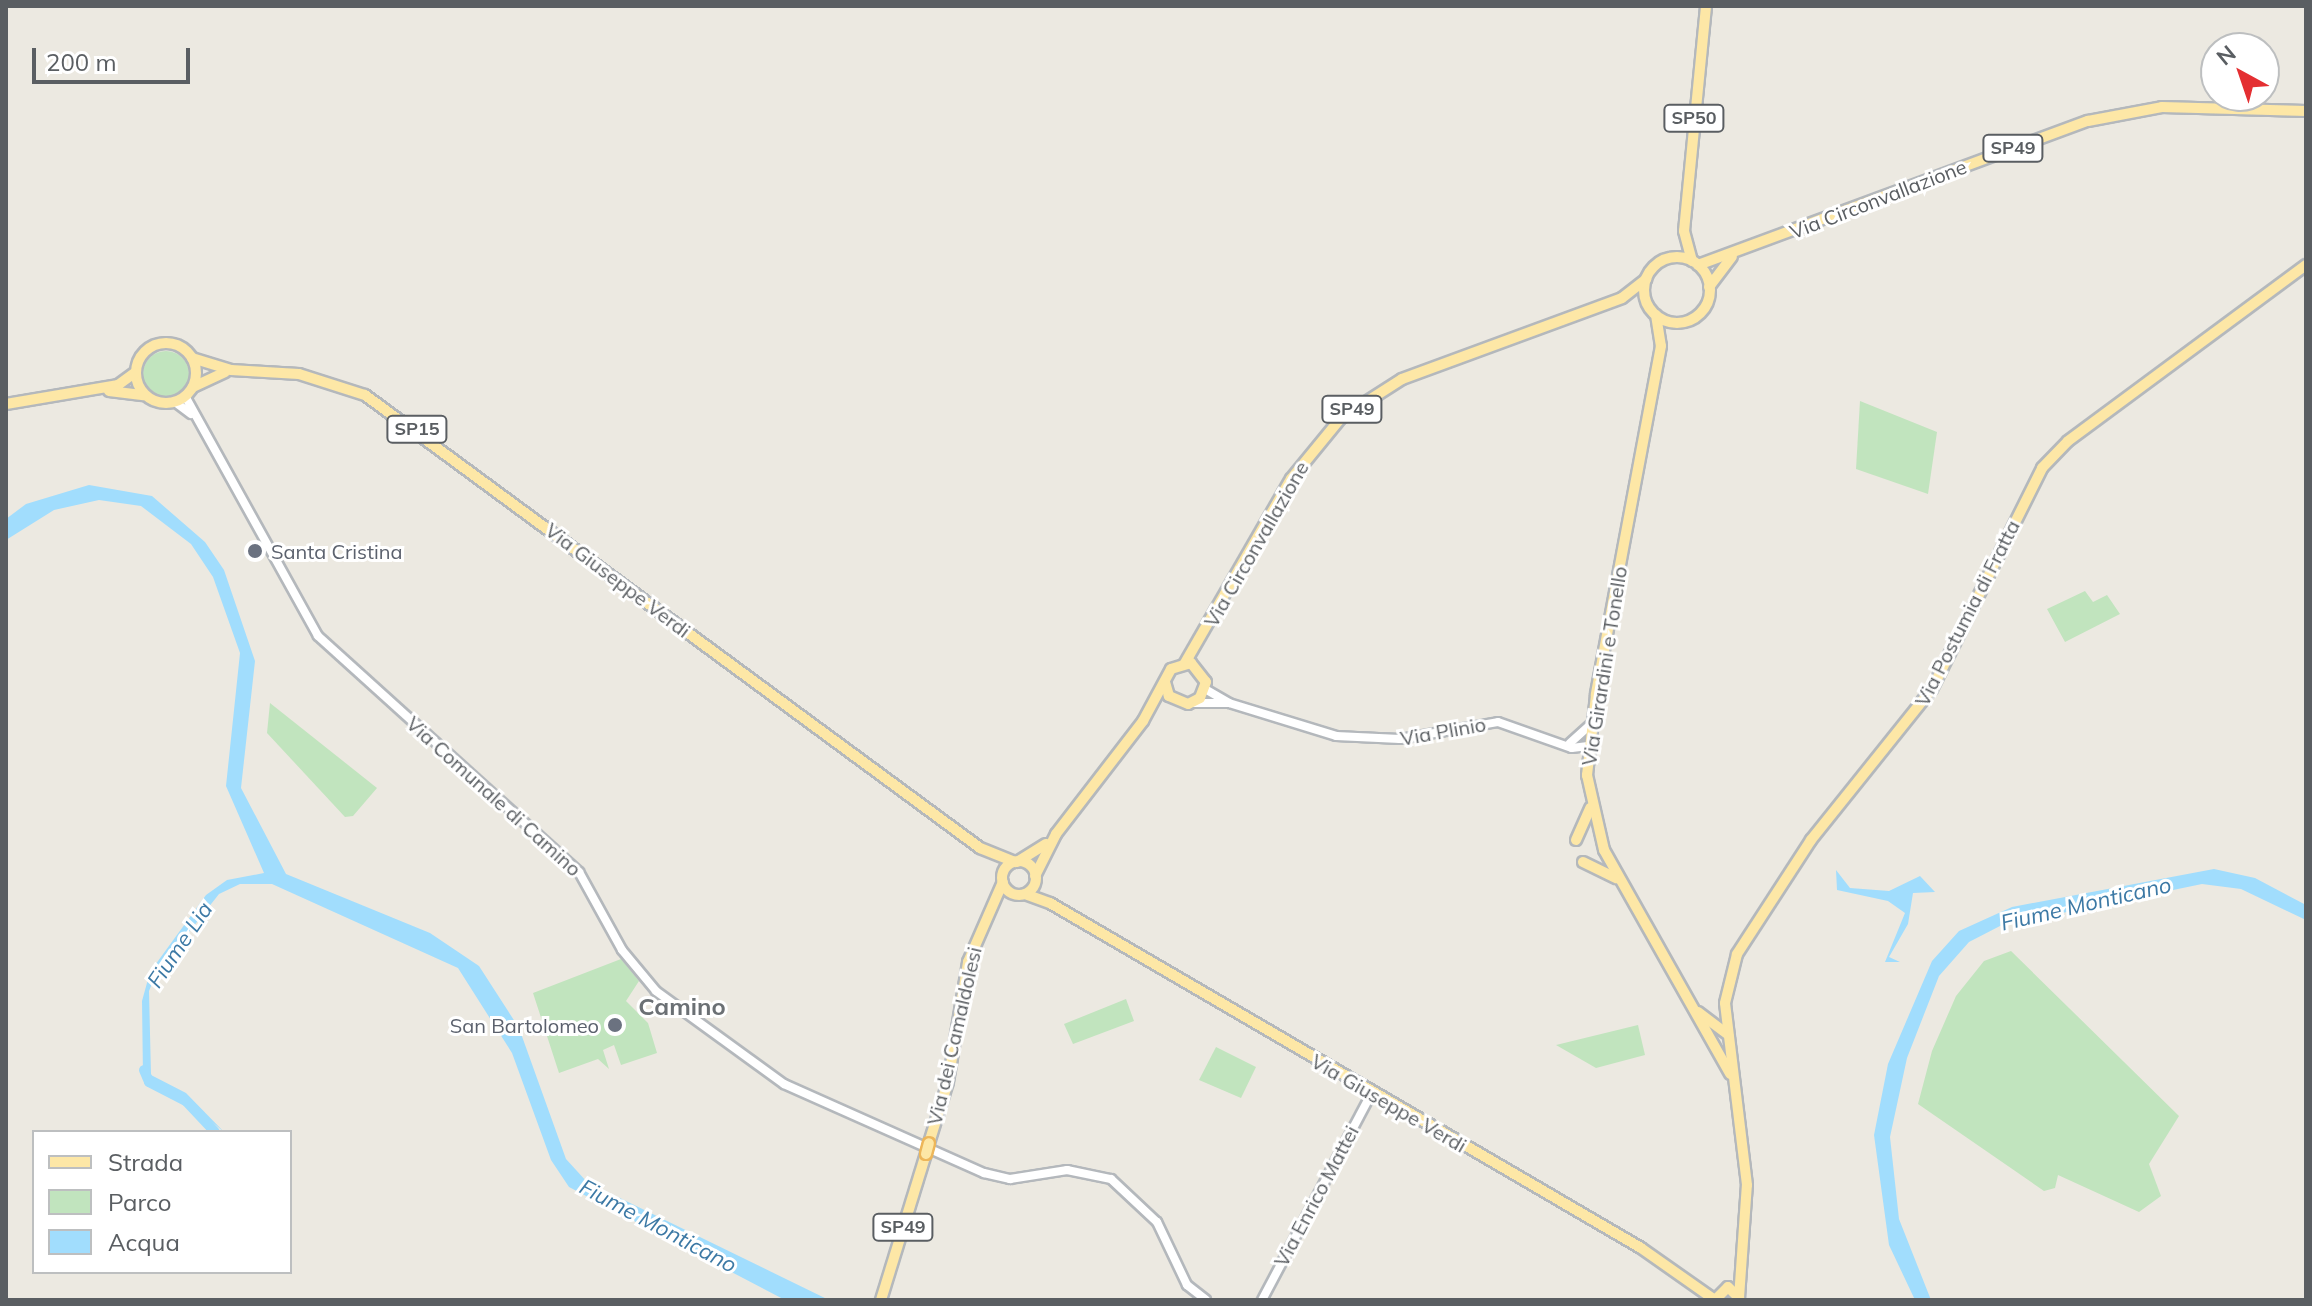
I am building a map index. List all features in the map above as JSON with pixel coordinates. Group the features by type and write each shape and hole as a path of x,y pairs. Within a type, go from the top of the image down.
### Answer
{"main road":[{"name":"SP50","path":"1668,259 1684,231 1706,6"},
{"name":"Via Circonvallazione","path":"1695,263 1734,256 2088,121 2162,107 2306,111"},
{"name":"SP50","path":"1684,231 1695,263"},
{"path":"1661,346 1681,323 1705,306 1709,287 1734,256"},
{"name":"SP49","path":"1646,279 1668,259 1695,263"},
{"path":"1695,263 1709,287"},
{"name":"Via Postumia di Fratta","path":"1739,1299 1747,1185 1725,1003 1737,954 1811,840 1932,689 2042,468 2068,441 2306,265"},
{"name":"Via Circonvallazione","path":"1185,663 1300,465 1352,409 1417,372 1605,304 1646,279"},
{"path":"1646,279 1653,312"},
{"name":"Via Circonvallazione","path":"1605,304 1653,312"},
{"name":"SP49","path":"1653,312 1681,323"},
{"name":"Via Girardini e Tonello","path":"1653,312 1661,346 1588,746 1591,806 1621,882 1700,1014 1735,1087"},
{"name":"SP15","path":"6,404 123,383 136,372 141,355 156,344 174,343 192,358 231,370"},
{"path":"189,392 192,358"},
{"name":"SP15","path":"87,391 145,395 175,402 231,370"},
{"name":"Via Giuseppe Verdi","path":"231,370 334,381 395,413 980,848 1016,862 1036,877 1075,918"},
{"path":"136,372 145,395"},
{"name":"Via Circonvallazione","path":"1201,670 1203,636"},
{"path":"1185,663 1201,670"},
{"name":"SP49","path":"992,912 1022,895 1036,877 1056,834 1143,721 1171,669 1185,663"},
{"name":"SP49","path":"1201,670 1205,689"},
{"path":"1165,682 1174,701 1190,703 1205,689"},
{"name":"SP49","path":"1143,721 1174,701"},
{"path":"1576,840 1591,806"},
{"name":"SP49","path":"1002,880 1016,862 1056,834"},
{"name":"Via Giuseppe Verdi","path":"980,848 1002,880 1022,895 1075,918 1720,1294"},
{"path":"1583,862 1621,882"},
{"name":"Via dei Camaldolesi","path":"881,1300 948,1082 968,962 992,912 1002,880"},
{"path":"1700,1014 1716,1016 1725,1003"},
{"name":"Via Girardini e Tonello","path":"1700,1014 1728,1035"},
{"path":"1709,1034 1721,1040 1728,1035"},
{"path":"1739,1299 1720,1294 1742,1265"}],"street":[{"name":"Via Comunale di Camino","path":"189,392 195,417 318,636 579,872 622,950 660,995 784,1084 984,1173 1010,1179 1075,1171 1111,1179 1157,1222 1187,1285 1206,1300"},
{"name":"Via Comunale di Camino","path":"175,402 195,417"},
{"name":"Via Plinio","path":"1205,689 1229,703 1336,736 1400,739 1498,722 1568,745 1588,746"},
{"name":"Via Plinio","path":"1190,703 1229,703"},
{"path":"1587,767 1568,745 1592,723"},
{"name":"Via Enrico Mattei","path":"1262,1300 1372,1092"}],"green space":[{"path":"166,351 182,358 189,374 182,390 166,397 150,390 143,374 150,358"},
{"path":"1860,401 1937,432 1928,494 1856,469"},
{"path":"2085,591 2093,602 2107,595 2120,614 2065,642 2047,609"},
{"path":"270,703 377,788 353,816 345,817 267,733"},
{"path":"2011,951 2179,1116 2149,1164 2161,1196 2139,1212 2058,1175 2055,1188 2044,1191 1918,1104 1932,1051 1956,996 1984,961"},
{"path":"621,959 639,981 626,1001 648,1023 657,1053 621,1065 614,1045 603,1050 609,1069 598,1059 559,1073 533,993"},
{"path":"1126,999 1134,1021 1073,1044 1064,1024"},
{"path":"1638,1025 1645,1055 1596,1068 1556,1045"},
{"path":"1216,1047 1256,1067 1241,1098 1199,1080"}],"water":[{"name":"Fiume Monticano","path":"89,485 152,496 205,542 224,570 255,661 241,788 286,874 430,933 479,966 519,1028 566,1159 587,1182 829,1300 785,1300 569,1187 551,1160 512,1053 458,968 272,884 240,884 219,894 156,974 149,991 151,1075 186,1093 222,1130 178,1093 143,1077 142,1001 150,972 206,895 227,880 264,873 226,786 240,653 213,577 191,544 141,506 99,500 54,510 6,540 6,519 26,504"},
{"name":"Fiume Monticano","path":"2214,869 2255,878 2306,905 2306,920 2241,889 2202,884 2000,926 1969,942 1939,976 1907,1058 1890,1137 1899,1219 1931,1300 1915,1300 1889,1245 1874,1135 1888,1064 1932,961 1959,931 2012,907"},
{"path":"1836,870 1850,888 1889,891 1920,876 1935,892 1913,893 1908,924 1889,957 1900,962 1885,962 1905,913 1888,901 1837,890"}],"waterway":[{"name":"Fiume Lia","path":"144,1070 149,1082 186,1101 213,1130"}],"place":[{"name":"Santa Cristina","path":"255,551"},
{"name":"San Bartolomeo","path":"615,1025"}],"district":[{"name":"Camino","path":"682,1007"}]}
